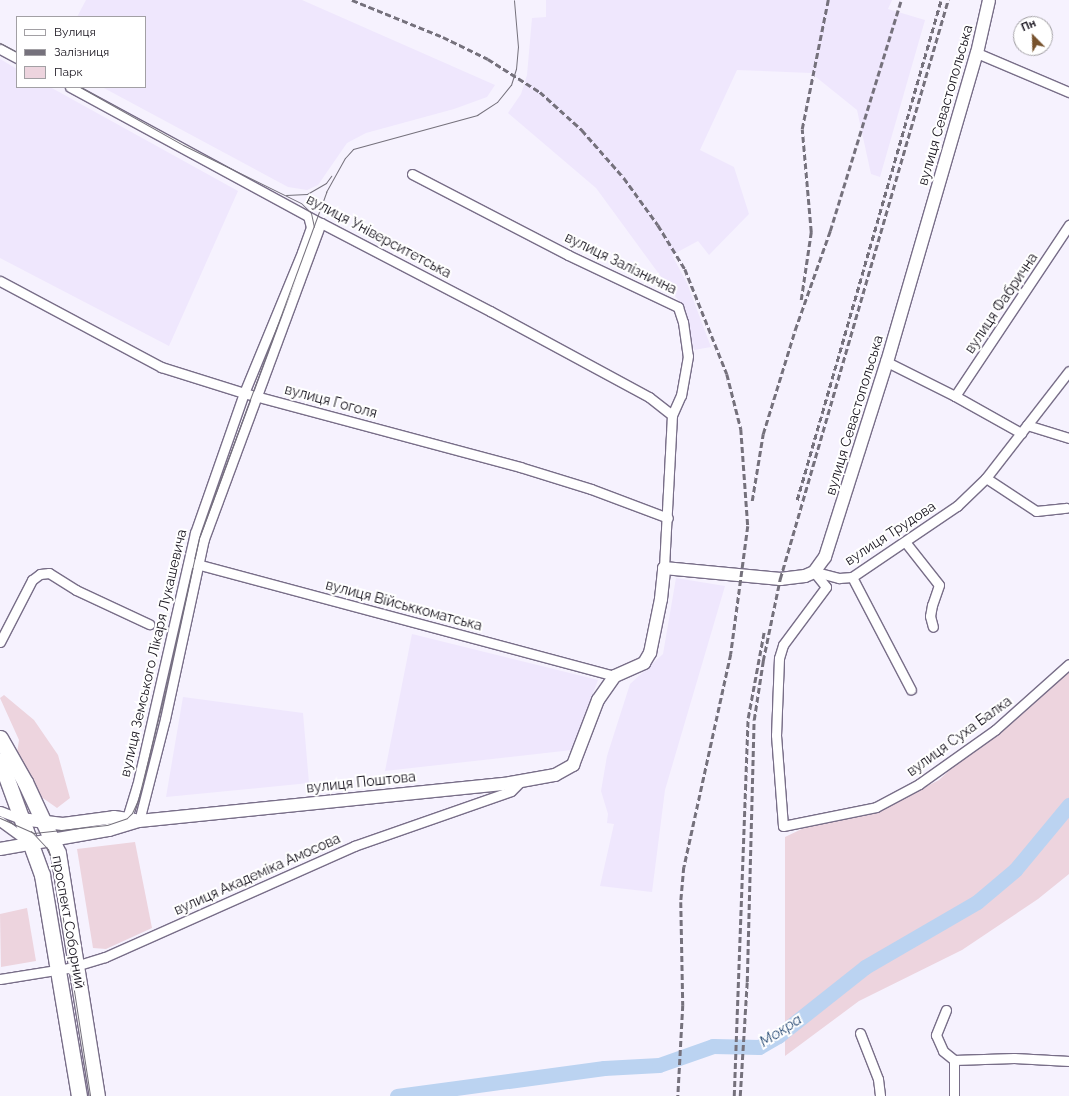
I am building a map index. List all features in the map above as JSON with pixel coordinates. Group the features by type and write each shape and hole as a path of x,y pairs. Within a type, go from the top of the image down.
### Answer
{"main road":[{"name":"проспект Соборний","path":"0,738 25,782 42,823 58,853 97,1096"},
{"name":"проспект Соборний","path":"0,760 42,874 79,1096"}],"street":[{"name":"вулиця Севастопольська","path":"814,572 825,557 887,362 976,53 989,0"},
{"path":"0,49 16,57"},
{"path":"976,53 1069,92"},
{"name":"вулиця Університетська","path":"72,88 321,223 490,310 649,397 672,414"},
{"name":"вулиця Залізнична","path":"412,174 568,255 678,307 684,322 688,356 681,396 672,414 668,518 660,606 650,654 644,663 615,676"},
{"name":"вулиця Земського Лікаря Лукашевича","path":"125,820 146,751 187,562 244,393 311,227 308,216"},
{"name":"вулиця Земського Лікаря Лукашевича","path":"125,820 165,719 204,539 321,223"},
{"name":"вулиця Фабрична","path":"955,396 1069,225"},
{"name":"вулиця Гоголя","path":"0,281 161,367 244,393 520,468 591,489 668,518"},
{"path":"887,362 955,396 1021,434"},
{"name":"вулиця Трудова","path":"664,568 780,579 805,576 814,572 839,578 852,577 906,542 957,506 986,478 1069,371"},
{"path":"1027,425 1069,438"},
{"path":"986,478 1036,511 1066,508"},
{"path":"906,542 939,585 930,616 933,627"},
{"name":"вулиця Військкоматська","path":"187,562 615,676"},
{"path":"0,642 32,580 40,574 49,572 76,590 149,624"},
{"name":"вулиця Суха Балка","path":"814,572 826,587 783,645 779,658 776,735 783,826 876,807 919,784 995,730 1069,664"},
{"path":"852,577 911,690"},
{"name":"вулиця Поштова","path":"0,848 52,840 125,820 521,781 555,775 573,765 598,700 615,676"},
{"name":"вулиця Академіка Амосова","path":"0,979 76,966 133,945 354,846 511,791 521,781"},
{"path":"0,811 21,819 42,823 63,824 125,820"},
{"path":"0,821 12,827 32,844"},
{"path":"946,1010 936,1035 943,1051 954,1060 1014,1058 1069,1061"},
{"path":"860,1033 878,1080 880,1096"},
{"path":"954,1060 954,1096"}],"shaded area":[{"path":"86,0 302,0 495,85 487,97 454,109 366,133 347,143 318,185 307,190 288,187 104,88 146,88 146,16 78,16"},
{"path":"546,0 892,0 888,9 925,20 880,177 871,174 857,110 811,73 737,70 700,150 734,167 749,214 709,255 698,241 672,255 687,283 711,347 694,350 681,304 596,188 508,113 521,94 527,75 532,18 546,17"},
{"path":"0,59 16,68 16,88 52,88 238,191 169,346 0,258"},
{"path":"676,578 725,586 665,790 652,892 600,886 614,824 607,823 608,814 601,791 607,756 630,684 663,654"},
{"path":"412,634 598,680 572,750 385,771"},
{"path":"183,697 303,713 309,783 166,797"}],"green space":[{"path":"1069,669 1069,874 1038,899 962,950 859,1001 785,1056 785,837 806,827 876,812 939,780 967,754 999,732 1037,700"},
{"path":"4,695 34,720 58,755 70,798 57,808 40,796 17,753 19,740 0,698"},
{"path":"135,842 152,928 106,949 93,948 77,849"},
{"path":"27,908 36,961 1,967 0,914"}],"waterway":[{"name":"Мокра","path":"397,1096 604,1068 659,1065 713,1046 759,1047 778,1036 865,967 977,902 1015,870 1069,805"}],"tram line":[{"path":"0,818 34,833 107,825 127,818 132,813 138,800 164,696 199,538 326,192 345,158 353,149 477,115 497,102 511,85 516,69 518,47 514,0"},
{"path":"0,43 16,51"},
{"path":"82,88 183,145 301,203 311,213 314,227"},
{"path":"286,195 307,194 326,183 331,176"},
{"path":"31,831 48,849 56,873 90,1096"}],"railway":[{"path":"352,0 443,37 488,59 540,92 582,130 624,178 658,225 685,269 727,374 741,429 748,526 731,654 684,867 681,902 683,1005 678,1096"},
{"path":"801,300 811,232 802,129 828,0"},
{"path":"752,501 763,434 795,330 830,231 901,0"},
{"path":"797,500 941,0"},
{"path":"740,1096 747,982 754,720 763,661 780,579 948,0"},
{"path":"734,1096 748,718 764,632"}]}
